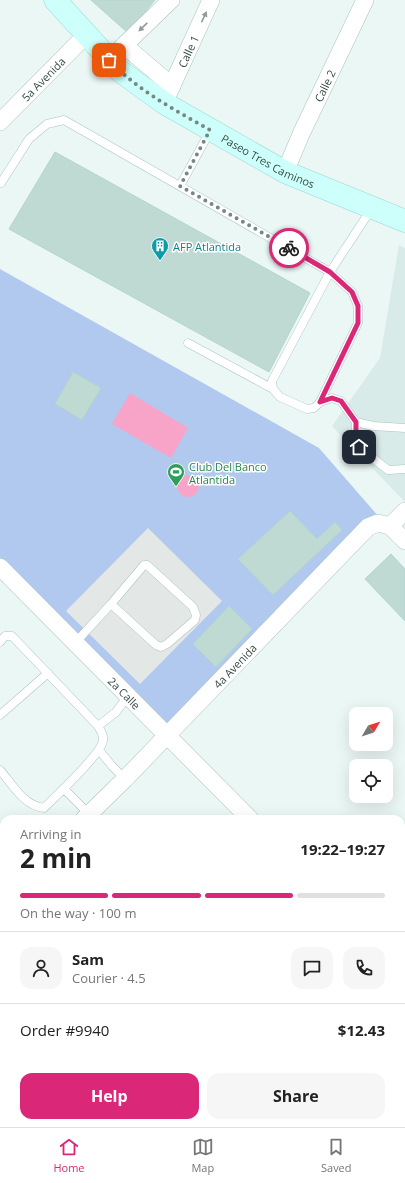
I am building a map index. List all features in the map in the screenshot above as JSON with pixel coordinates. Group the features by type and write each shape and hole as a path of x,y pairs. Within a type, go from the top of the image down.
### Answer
{"street":[{"name":"Paseo Tres Caminos","path":"55,0 86,35 117,52 120,71 168,94 210,130 285,172 405,221"},
{"path":"117,52 171,0"},
{"name":"Calle 1","path":"168,94 212,0"},
{"name":"Calle 2","path":"285,172 302,132 365,0"},
{"name":"5a Avenida","path":"0,122 86,35"},
{"path":"405,511 390,526 405,541"},
{"name":"4a Avenida","path":"88,815 125,779 368,527 378,524 390,526"},
{"name":"2a Calle","path":"0,568 167,735 242,815"}],"lane":[{"path":"1,183 29,139 47,124 64,120 330,272 352,292 358,306 358,323 320,402 314,408 307,409 280,397 273,389 188,343"},
{"path":"180,186 210,130"},
{"path":"273,389 272,381 330,272 372,208"},
{"path":"320,402 332,398 341,401 356,422 356,440 359,447 388,470 405,469"},
{"path":"356,422 373,426 405,428"},
{"path":"75,643 144,565 147,565 193,606 196,615 195,620 167,644 161,646 156,645 111,604"},
{"path":"0,642 5,636 12,636 98,726 103,735 103,742 99,750 64,789 44,808 37,807 23,798 0,770"},
{"path":"0,715 48,673"},
{"path":"98,726 116,712 128,696"},
{"path":"99,750 125,779"},
{"path":"64,789 86,815"}],"shaded area":[{"path":"399,245 405,248 405,502 332,426 380,358"},
{"name":"Club Del Banco Atlantida","path":"0,269 319,448 386,525 371,531 171,731 0,560"},
{"path":"130,393 188,428 171,458 112,424"},
{"path":"188,475 196,478 199,486 196,494 188,497 180,494 177,486 180,478"},
{"path":"148,528 222,601 140,684 66,611"}],"building":[{"path":"91,0 155,0 128,33"},
{"name":"AFP Atlantida","path":"55,152 310,293 269,372 9,229"},
{"path":"73,372 101,388 82,420 55,404"},
{"path":"290,511 317,539 335,522 342,530 273,595 238,559"},
{"path":"391,554 405,569 405,621 365,579"},
{"path":"229,606 252,629 216,667 193,644"}],"way so far":[{"path":"109,60 120,71 164,103 210,130 180,186 289,248"}],"place":[{"name":"AFP Atlantida","path":"160,261"},
{"name":"Club Del Banco Atlantida","path":"176,487"}],"route":[{"path":"289,248 330,272 352,292 358,306 358,323 320,402 332,398 341,401 356,422 356,440 359,447"}]}
